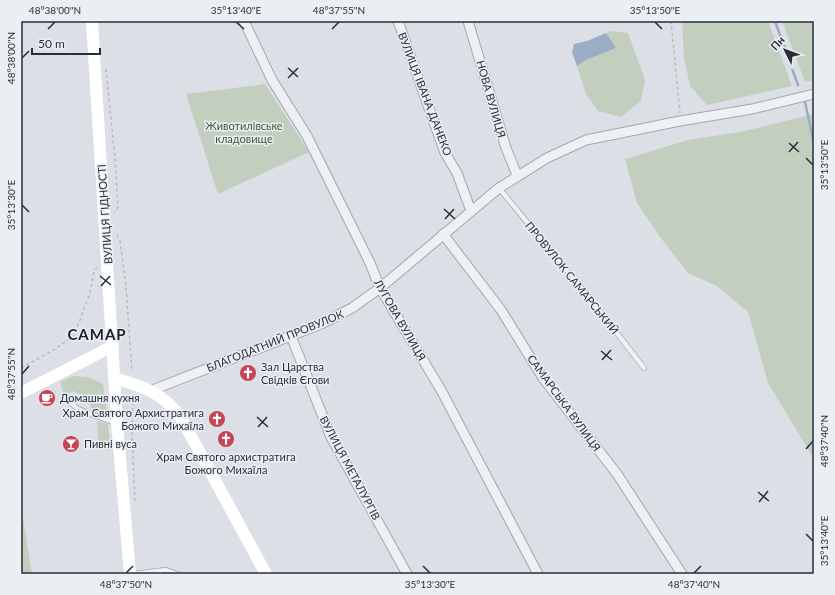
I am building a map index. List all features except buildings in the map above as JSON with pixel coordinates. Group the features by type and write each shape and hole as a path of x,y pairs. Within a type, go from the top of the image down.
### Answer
{"main road":[{"name":"ВУЛИЦЯ ГІДНОСТІ","path":"92,21 117,423 132,574"},
{"path":"21,393 113,346"},
{"path":"114,378 133,384 163,397 180,416 266,574"}],"street":[{"name":"ЛУГОВА ВУЛИЦЯ","path":"244,21 272,80 307,136 370,263 380,288 441,390 538,574"},
{"name":"ВУЛИЦЯ ІВАНА ДАНЕКО","path":"398,21 442,145 457,173 471,211"},
{"name":"НОВА ВУЛИЦЯ","path":"468,21 506,148 517,176"},
{"name":"БЛАГОДАТНИЙ ПРОВУЛОК","path":"150,391 321,324 352,308 380,288 499,188 547,158 586,140 680,120 752,109 814,94"},
{"name":"САМАРСЬКА ВУЛИЦЯ","path":"444,234 500,310 543,378 618,474 682,574"},
{"name":"ВУЛИЦЯ МЕТАЛУРГІВ","path":"290,336 331,437 408,574"}],"lane":[{"name":"ПРОВУЛОК САМАРСЬКИЙ","path":"499,188 588,296 644,368"},
{"path":"66,399 78,409 117,423"},
{"path":"132,574 166,570 178,574"}],"path":[{"path":"671,21 680,120"},
{"path":"106,68 115,158 118,207 112,216"},
{"path":"116,235 120,241 126,286 133,384 132,435 135,504"},
{"path":"21,368 52,351 74,336 90,293 94,271 108,260"}],"green space":[{"path":"682,21 768,21 792,86 707,105 690,86 684,57"},
{"path":"782,21 814,21 814,80 805,82"},
{"path":"611,31 628,33 645,80 641,101 621,117 598,111 586,94 577,66 586,60 616,48 606,33"},
{"name":"Животилівське кладовище","path":"265,84 309,152 218,194 186,94"},
{"path":"814,114 814,459 768,383 748,312 717,286 688,273 660,237 637,203 625,159 688,140 745,131"},
{"path":"74,376 88,377 103,384 107,413 92,409 86,397 73,391 64,395 60,382"},
{"path":"97,421 108,424 111,451 99,448"},
{"path":"21,507 32,574 21,574"}],"water":[{"path":"606,33 616,48 586,60 577,66 572,52 574,44 587,41"}],"waterway":[{"path":"775,21 798,85"},
{"path":"805,102 814,144"}],"place":[{"name":"Зал Царства Свідків Єгови","path":"248,373"},
{"name":"Домашня кухня","path":"47,398"},
{"name":"Храм Святого Архистратига Божого Михаїла","path":"217,419"},
{"name":"Храм Святого архистратига Божого Михаїла","path":"226,439"},
{"name":"Пивні вуса","path":"71,444"}],"district":[{"name":"САМАР","path":"97,335"}]}
